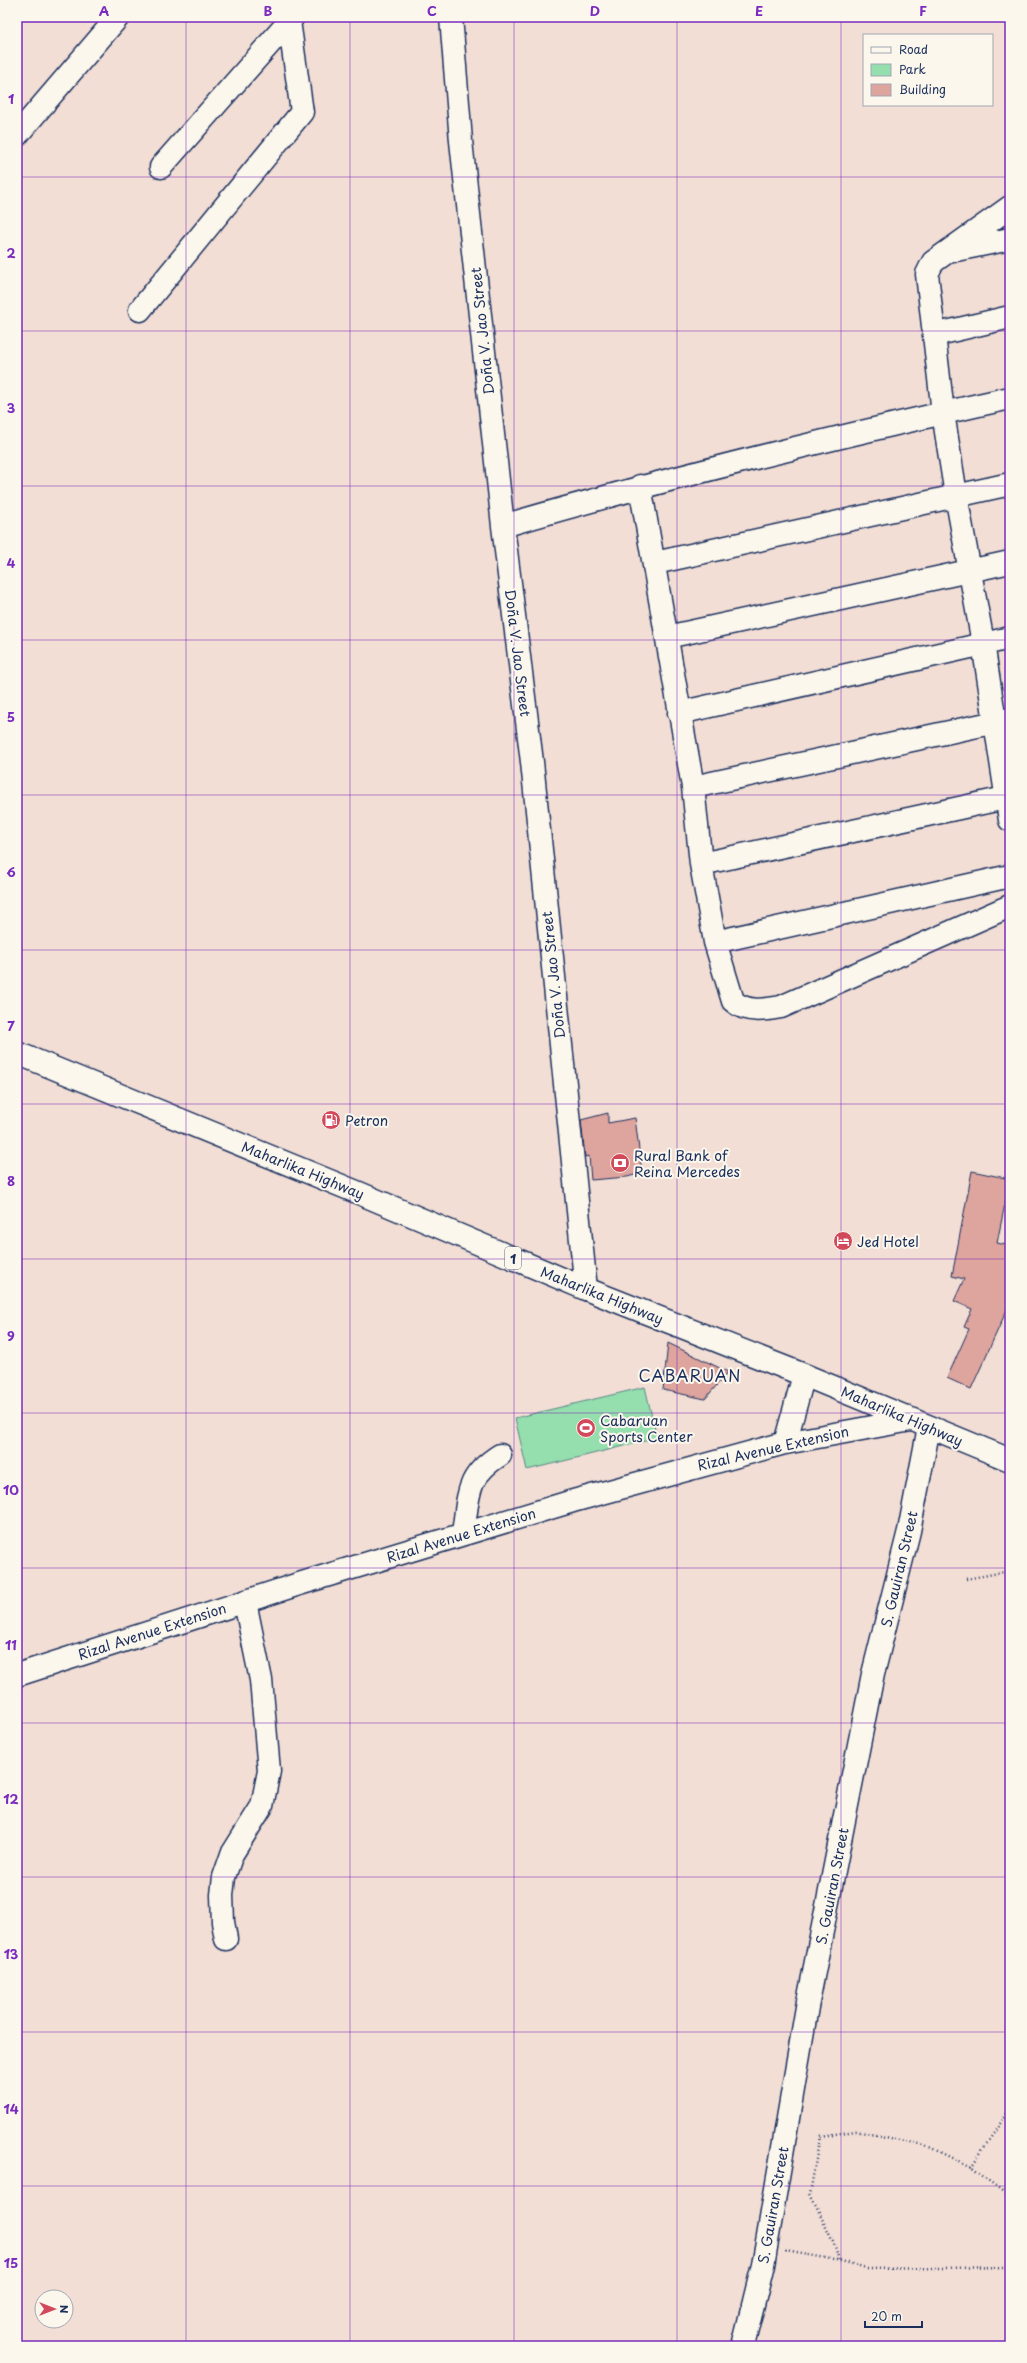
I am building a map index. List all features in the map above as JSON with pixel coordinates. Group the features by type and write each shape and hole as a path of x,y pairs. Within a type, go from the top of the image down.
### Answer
{"street":[{"path":"17,135 118,17"},
{"name":"Doña V. Jao Street","path":"451,17 461,141 503,526 532,762 586,1289"},
{"path":"161,167 291,19"},
{"path":"140,310 302,112 291,19"},
{"path":"1010,207 933,262 927,274 943,413 956,496 983,644 1002,721 1010,820"},
{"path":"950,250 1010,239"},
{"path":"934,335 1010,317"},
{"path":"503,526 640,486 857,432 1010,398"},
{"path":"655,563 1010,484"},
{"path":"640,486 655,563 679,713 693,787 702,864 715,942 733,1001 739,1006 763,1010 781,1007 1010,906"},
{"path":"667,637 1010,562"},
{"path":"679,713 1010,638"},
{"path":"693,787 1002,721"},
{"path":"702,864 1008,798"},
{"path":"715,942 1010,876"},
{"name":"Maharlika Highway","path":"17,1053 359,1193 586,1289 804,1375 1010,1460"},
{"path":"785,1443 804,1375"},
{"name":"Rizal Avenue Extension","path":"17,1675 464,1533 785,1443 920,1424"},
{"name":"S. Gauiran Street","path":"743,2345 766,2247 807,2007 873,1674 909,1531 920,1424"},
{"path":"464,1533 469,1495 476,1474 484,1465 500,1455"},
{"path":"226,1939 223,1922 222,1895 224,1877 232,1854 262,1806 269,1771 261,1680 245,1602"}],"path":[{"path":"966,1579 1010,1571"},
{"path":"971,2167 1006,2118 1010,2109"},
{"path":"1006,2118 1010,2121"},
{"path":"839,2261 834,2244 810,2194 820,2136 856,2131 918,2144 971,2167 1010,2197"},
{"path":"766,2247 839,2261 867,2269 1010,2267"}],"green space":[{"name":"Cabaruan Sports Center","path":"645,1387 657,1438 527,1470 515,1418"}],"building":[{"path":"608,1113 608,1123 635,1118 642,1173 627,1177 591,1180 589,1156 585,1157 581,1120"},
{"path":"972,1171 1010,1179 997,1243 1010,1246 1010,1303 971,1389 947,1378 969,1329 964,1327 972,1309 954,1301 964,1279 952,1276"},
{"path":"668,1343 728,1372 705,1399 663,1390"}],"place":[{"name":"Petron","path":"331,1120"},
{"name":"Rural Bank of Reina Mercedes","path":"620,1163"},
{"name":"Jed Hotel","path":"843,1241"},
{"name":"Cabaruan Sports Center","path":"586,1428"}],"district":[{"name":"CABARUAN","path":"690,1375"}]}
